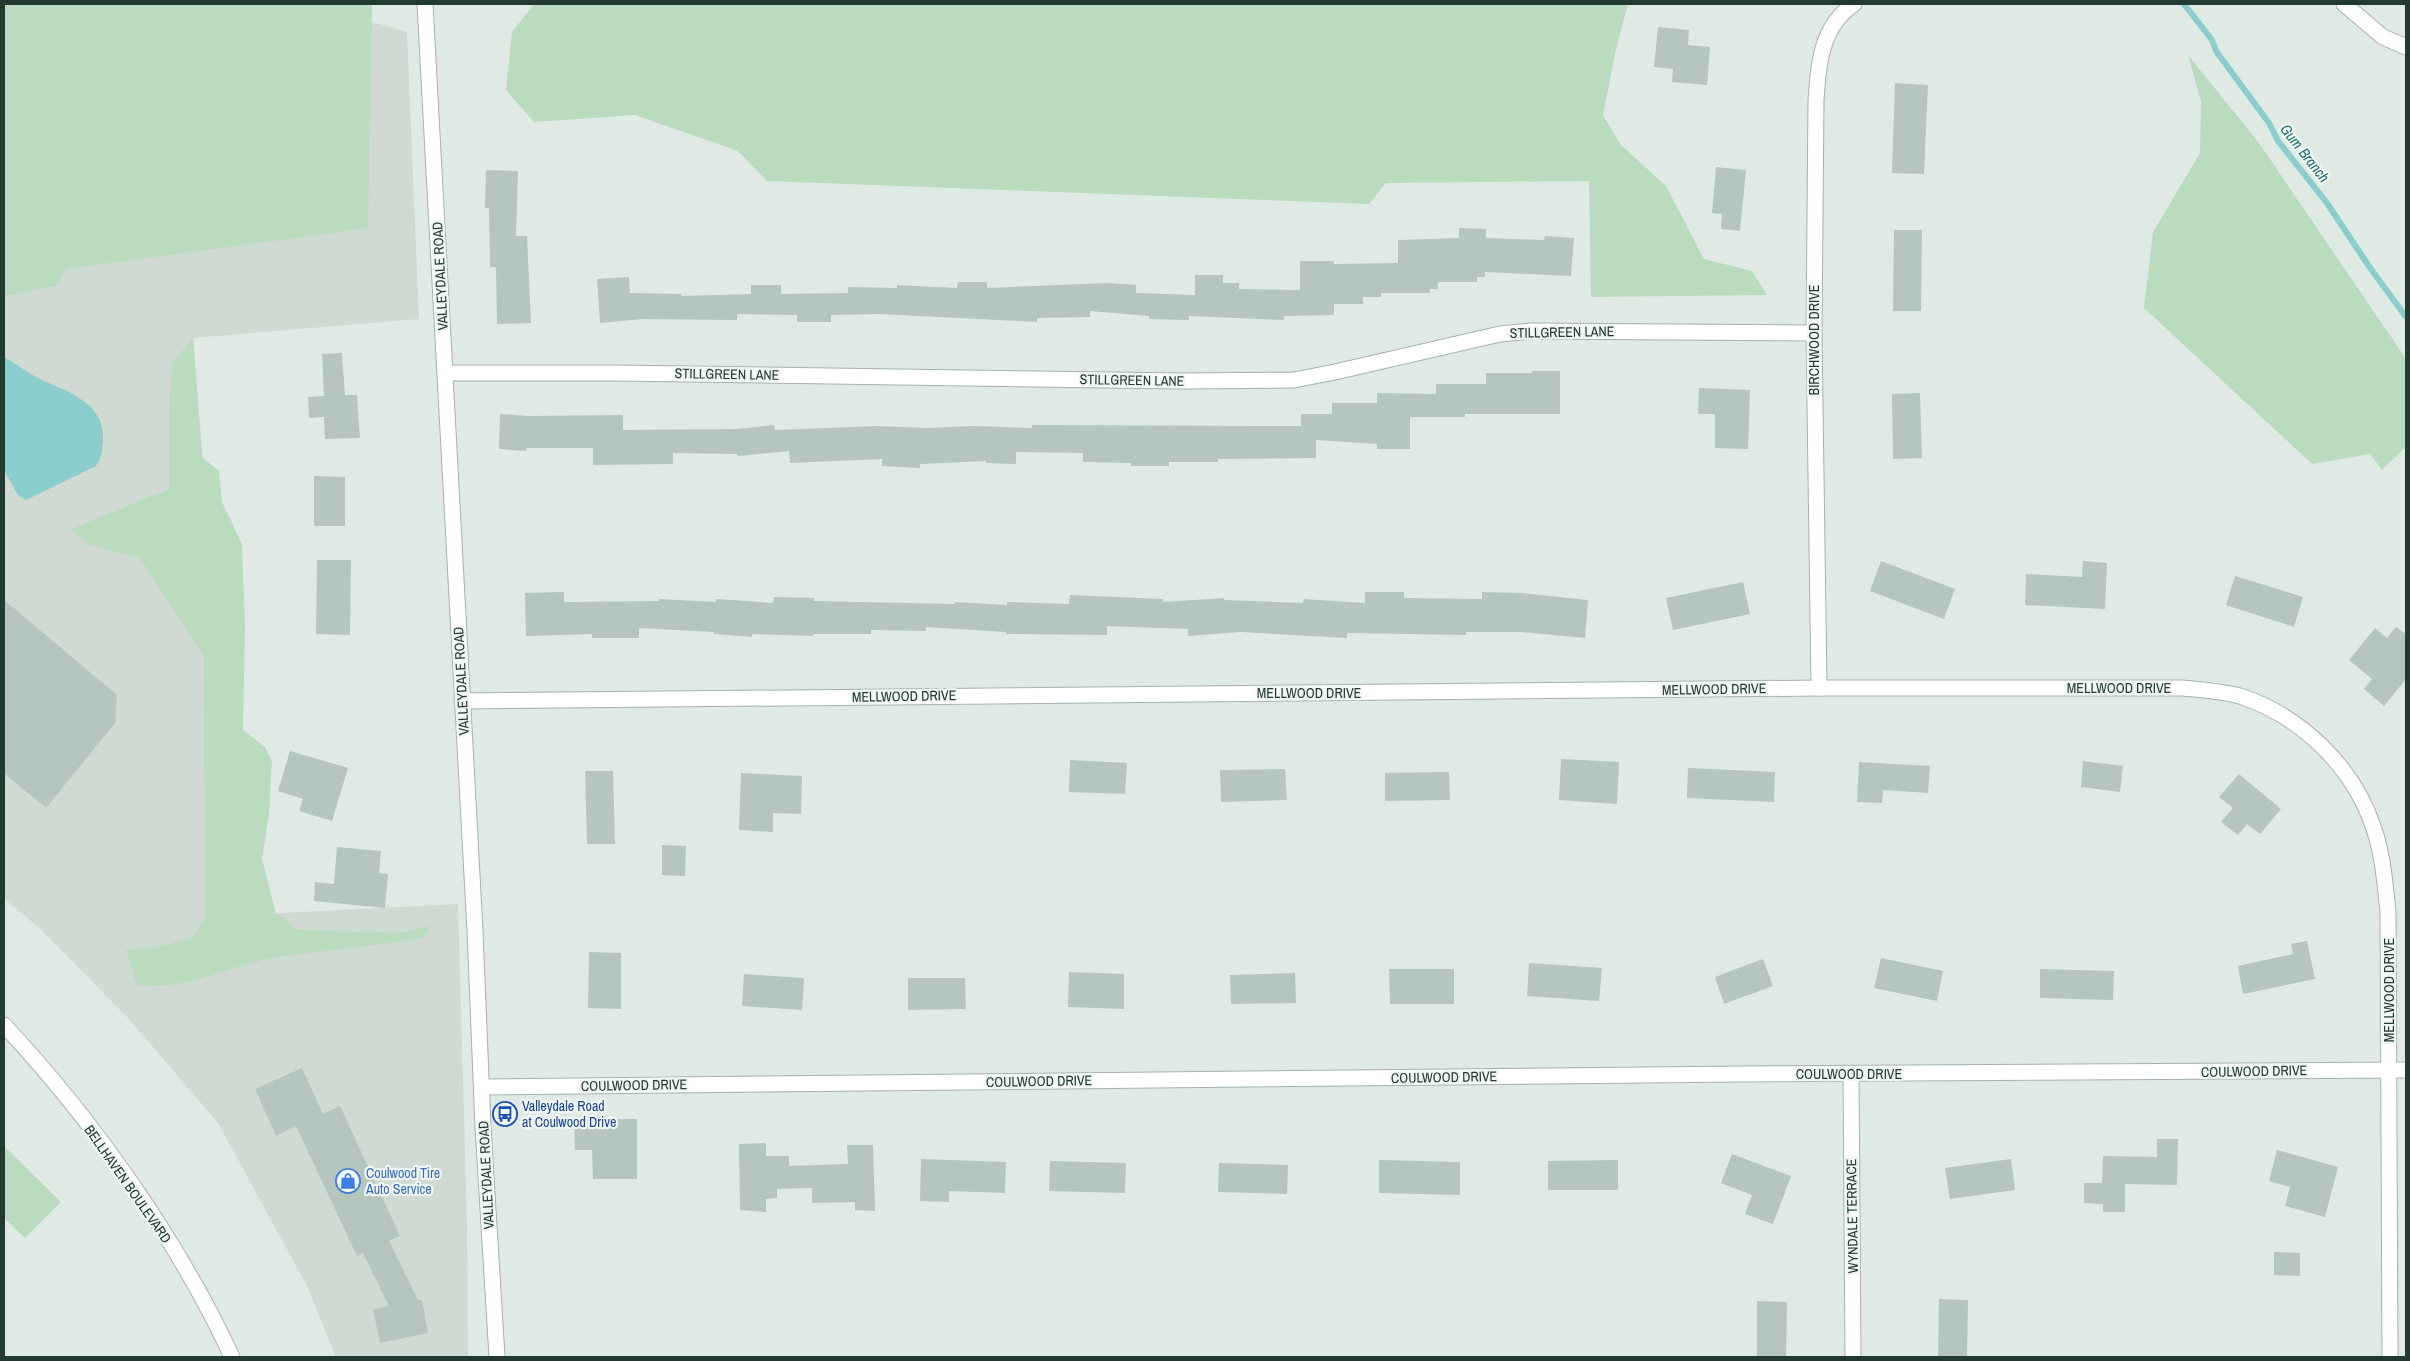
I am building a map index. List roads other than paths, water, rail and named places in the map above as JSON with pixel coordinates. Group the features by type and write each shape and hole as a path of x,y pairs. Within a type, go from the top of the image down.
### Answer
{"street":[{"name":"VALLEYDALE ROAD","path":"425,4 497,1357"},
{"name":"BIRCHWOOD DRIVE","path":"1819,688 1814,333 1816,101 1818,67 1822,47 1839,15 1854,4"},
{"path":"2344,4 2383,37 2406,47"},
{"name":"STILLGREEN LANE","path":"445,373 613,373 1185,381 1294,380 1500,334 1531,330 1814,333"},
{"name":"MELLWOOD DRIVE","path":"462,701 1819,688 2183,688 2218,691 2259,703 2291,720 2318,742 2334,760 2358,793 2374,827 2384,868 2388,912 2390,1357"},
{"name":"BELLHAVEN BOULEVARD","path":"4,1025 68,1100 123,1172 174,1248 213,1318 232,1357"},
{"name":"COULWOOD DRIVE","path":"482,1087 2406,1070"},
{"name":"WYNDALE TERRACE","path":"1851,1075 1853,1357"}],"water":[{"path":"4,357 36,377 73,394 83,401 92,408 102,428 102,451 96,466 26,500 19,496 4,470"}],"waterway":[{"name":"Gum Branch","path":"2184,4 2212,40 2216,51 2269,123 2278,141 2327,203 2368,265 2406,317"}],"place":[{"name":"Valleydale Road at Coulwood Drive","path":"505,1114"},
{"name":"Coulwood Tire Auto Service","path":"348,1181"}]}
